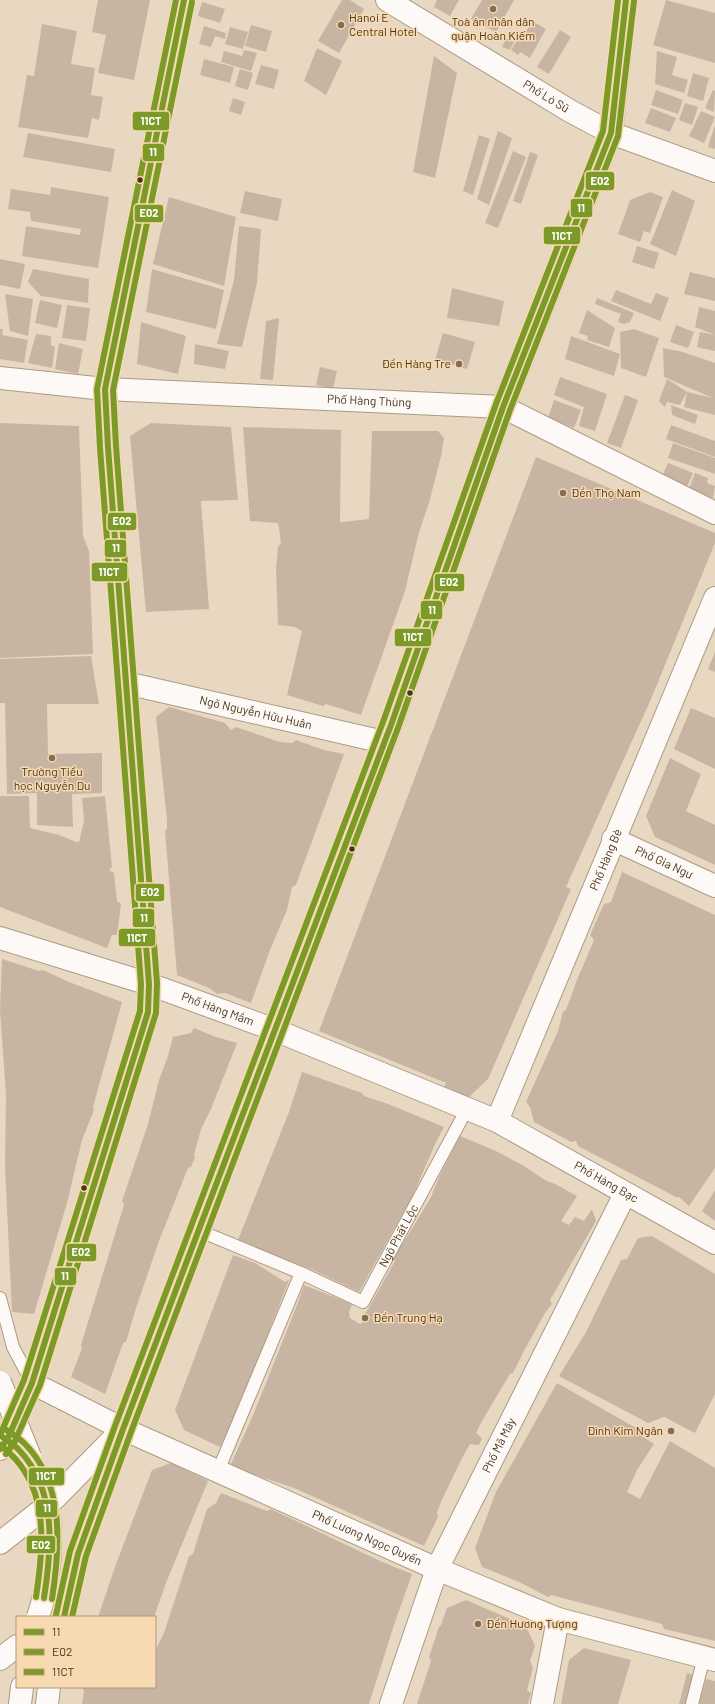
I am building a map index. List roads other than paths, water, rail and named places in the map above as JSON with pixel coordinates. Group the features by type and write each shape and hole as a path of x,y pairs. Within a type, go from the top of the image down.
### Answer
{"street":[{"path":"0,1449 8,1438 32,1383 148,1012 149,984 108,447 106,389 184,0"},
{"name":"Phố Lò Sũ","path":"387,0 570,111 611,132 715,171"},
{"path":"64,1616 78,1554 123,1429 200,1231 384,742 503,407 611,132 626,0"},
{"name":"Phố Hàng Thùng","path":"0,378 106,389 503,407 715,513"},
{"name":"Phố Hàng Bè","path":"497,1121 613,839 715,598"},
{"name":"Ngõ Nguyễn Hữu Huân","path":"126,683 384,742"},
{"name":"Phố Gia Ngư","path":"613,839 715,886"},
{"name":"Phố Hàng Mắm","path":"0,938 149,984 275,1030 497,1121"},
{"name":"Phố Hàng Bạc","path":"497,1121 715,1243"},
{"name":"Phố Mã Mây","path":"391,1704 437,1569 625,1194"},
{"path":"0,1382 38,1476 44,1493 50,1522 47,1581 38,1616"},
{"name":"Phố Lương Ngọc Quyến","path":"32,1383 123,1429 437,1569 558,1619 709,1659"},
{"path":"0,1543 48,1505 123,1429"},
{"path":"0,1435 9,1440 25,1456 38,1476"},
{"path":"542,1704 558,1619"},
{"path":"0,1659 16,1647"},
{"path":"20,1704 22,1688"},
{"path":"47,1704 49,1688"}],"lane":[{"name":"Ngõ Phất Lộc","path":"200,1231 301,1273 362,1302 466,1109"},
{"path":"218,1471 301,1273"},
{"path":"0,1298 13,1348 32,1383"},
{"path":"692,1704 709,1659"}],"place":[{"name":"Toà án nhân dân quận Hoàn Kiếm","path":"493,9"},
{"name":"Hanoi E Central Hotel","path":"341,25"},
{"name":"Đền Hàng Tre","path":"459,364"},
{"name":"Đền Thọ Nam","path":"563,493"},
{"name":"Trường Tiểu học Nguyễn Du","path":"52,758"},
{"name":"Đền Trung Hạ","path":"365,1318"},
{"name":"Đình Kim Ngân","path":"671,1431"},
{"name":"Đền Hương Tượng","path":"478,1624"}]}
